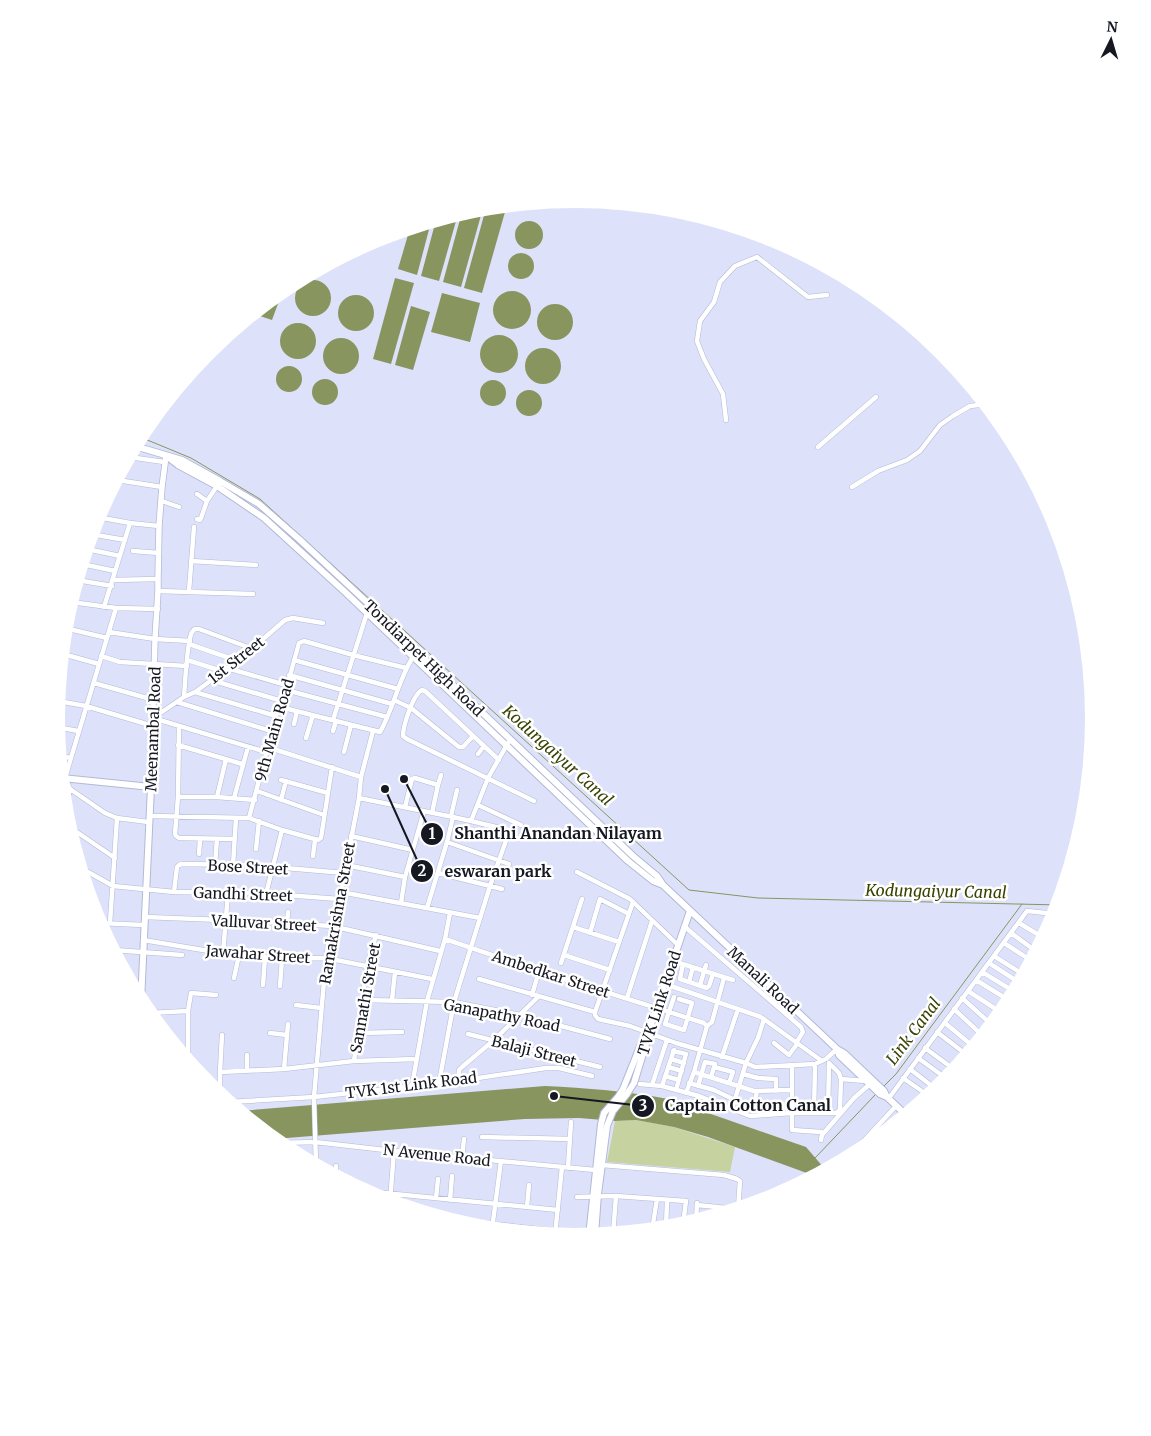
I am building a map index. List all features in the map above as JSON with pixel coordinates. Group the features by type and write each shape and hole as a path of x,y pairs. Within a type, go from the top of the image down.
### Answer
{"main road":[{"name":"Tondiarpet High Road","path":"142,449 178,465 217,486 264,518 413,657 657,876 663,885 690,911"},
{"name":"Tondiarpet High Road","path":"165,459 182,460 259,504 300,539 508,742"},
{"path":"68,779 151,788"},
{"name":"Meenambal Road","path":"142,988 151,788"},
{"name":"TVK Link Road","path":"624,1094 634,1083 648,1033 690,911"},
{"name":"Manali Road","path":"690,911 837,1049 844,1053 871,1084 901,1111"},
{"path":"590,1228 607,1126 613,1111 624,1094"},
{"path":"595,1227 595,1170 601,1124 604,1113 624,1094"}],"street":[{"path":"726,420 724,394 704,359 697,341 700,321 714,302 720,282 735,266 756,257 808,297 827,295"},
{"path":"818,447 876,397"},
{"path":"852,487 878,471 907,460 920,451 940,425 970,406 979,405"},
{"path":"136,457 165,459"},
{"name":"Meenambal Road","path":"151,788 155,639 158,609 158,553 165,459"},
{"path":"124,481 162,486"},
{"path":"196,519 200,520 217,486"},
{"path":"197,494 208,501"},
{"path":"162,502 179,507"},
{"path":"106,519 160,526"},
{"path":"104,607 130,523"},
{"path":"189,591 194,527"},
{"path":"99,535 125,540"},
{"path":"93,550 120,556"},
{"path":"133,551 158,553"},
{"path":"191,561 256,565"},
{"path":"88,565 115,571"},
{"path":"113,580 158,579"},
{"path":"84,581 112,586"},
{"path":"158,591 253,594"},
{"path":"78,603 116,608 158,609"},
{"path":"67,767 116,608"},
{"path":"333,731 342,690 367,613"},
{"name":"1st Street","path":"153,718 184,697 195,692 238,661 285,620 293,618 323,623"},
{"path":"184,697 189,642 191,633 195,629 253,649"},
{"path":"73,630 107,638"},
{"path":"109,632 189,642 238,661"},
{"name":"9th Main Road","path":"249,818 271,731 282,701 298,645 304,641 353,655"},
{"path":"353,655 406,668"},
{"path":"69,656 99,664"},
{"path":"101,656 120,662 187,666"},
{"path":"280,707 380,732 406,668 413,657"},
{"path":"188,660 387,717"},
{"path":"294,660 398,689"},
{"path":"289,675 411,708 459,747 463,747 473,736"},
{"path":"211,680 282,701"},
{"path":"94,683 154,700"},
{"path":"498,760 425,691 418,692 403,731 403,736 534,801"},
{"path":"195,692 276,716"},
{"path":"65,702 86,706 153,726"},
{"path":"177,702 271,731"},
{"path":"294,724 297,711"},
{"path":"306,738 313,715"},
{"path":"153,718 361,777"},
{"path":"344,752 351,725"},
{"path":"179,726 178,797 175,834 180,838 234,839"},
{"path":"65,729 78,731"},
{"name":"Ramakrishna Street","path":"316,1157 314,1097 326,958 341,892 359,798 361,777 372,731"},
{"path":"471,820 488,778 508,742"},
{"path":"178,745 242,764"},
{"path":"234,798 248,746"},
{"path":"478,754 484,746"},
{"path":"67,757 71,758"},
{"path":"217,797 226,759"},
{"path":"70,789 105,813 117,818 249,818 318,840 321,838 332,768"},
{"path":"432,813 441,775"},
{"path":"405,807 413,778 438,784"},
{"path":"281,800 284,780 328,793"},
{"path":"427,908 447,842 457,790"},
{"path":"257,791 324,815"},
{"path":"178,797 217,797 255,800"},
{"path":"359,798 471,820 504,829 508,834 454,1002 439,1083"},
{"path":"478,805 521,825"},
{"path":"401,903 405,877 424,811"},
{"path":"117,818 110,923 144,925"},
{"path":"232,865 236,818"},
{"path":"256,849 259,821"},
{"path":"266,894 282,830"},
{"path":"78,833 114,858"},
{"path":"351,836 414,850"},
{"path":"199,854 200,839"},
{"path":"215,864 217,839"},
{"path":"313,856 315,840"},
{"path":"447,842 509,864"},
{"name":"Bose Street","path":"174,892 177,867 179,865 251,865 344,873"},
{"path":"346,866 405,877"},
{"path":"577,872 625,896 678,945"},
{"path":"438,873 502,889"},
{"path":"89,874 113,886"},
{"name":"Gandhi Street","path":"113,886 174,892 266,894 339,899"},
{"path":"341,892 480,918"},
{"path":"223,953 228,893"},
{"path":"561,963 582,899"},
{"path":"590,933 600,899 629,914"},
{"path":"633,902 595,1015 598,1019 630,1026 676,1043 755,1067 814,1064 826,1061 837,1049"},
{"path":"287,923 288,912"},
{"path":"885,1095 910,1069 1027,912 1047,913"},
{"path":"412,1086 427,1001 450,913"},
{"name":"Valluvar Street","path":"145,917 332,926 440,950"},
{"path":"627,998 652,921"},
{"path":"1019,923 1037,934"},
{"path":"684,926 800,1027 803,1032 789,1055 774,1043"},
{"path":"573,927 619,942"},
{"path":"1011,933 1031,948"},
{"name":"Sannathi Street","path":"354,1061 367,966 376,936"},
{"name":"Ambedkar Street","path":"444,939 602,992 627,998 704,1023 707,1026"},
{"name":"Jawahar Street","path":"143,940 239,955 282,959 326,958 432,979"},
{"path":"1004,942 1026,957"},
{"path":"121,951 182,955"},
{"path":"234,978 239,955"},
{"path":"564,955 610,970"},
{"path":"994,956 1019,972"},
{"path":"262,985 265,957"},
{"path":"280,986 282,959"},
{"path":"673,961 732,980"},
{"path":"989,963 1014,979"},
{"path":"683,964 680,979 708,988 713,974"},
{"path":"700,985 706,965"},
{"path":"689,982 693,967"},
{"path":"532,994 539,971"},
{"path":"392,1000 395,972"},
{"path":"982,972 1009,988"},
{"path":"686,1093 707,1026 712,1022 724,978"},
{"path":"479,979 596,1012"},
{"path":"976,980 1003,997"},
{"path":"640,1084 662,1086 699,1096 750,1116 814,1112 836,1113 840,1110 841,1079 839,1073 826,1061 797,1044 764,1019 665,984"},
{"path":"968,990 995,1009"},
{"path":"188,1050 188,1010 191,993 216,995"},
{"path":"458,1081 459,1070 494,1040 539,996"},
{"path":"677,998 692,1003 684,1030 666,1024 669,1012 677,998"},
{"path":"962,998 987,1020"},
{"name":"Ganapathy Road","path":"363,1000 454,1002 520,1015 610,1039"},
{"path":"296,1005 321,1008"},
{"path":"722,1057 738,1009"},
{"path":"954,1009 979,1032"},
{"path":"158,1012 188,1010"},
{"path":"732,1109 746,1063 758,1038 764,1019"},
{"path":"944,1022 969,1043"},
{"path":"284,1069 288,1024"},
{"path":"358,1033 402,1032"},
{"path":"938,1032 962,1051"},
{"path":"270,1033 287,1035"},
{"name":"Balaji Street","path":"468,1034 600,1067"},
{"path":"220,1084 222,1036"},
{"path":"652,1085 667,1040"},
{"path":"662,1086 676,1043"},
{"path":"925,1048 949,1066"},
{"path":"673,1051 686,1054 676,1090"},
{"path":"247,1055 247,1071"},
{"path":"671,1058 684,1063"},
{"path":"918,1058 941,1074"},
{"path":"220,1072 284,1069 354,1061 416,1059"},
{"path":"826,1061 828,1113"},
{"path":"698,1086 705,1062 715,1064 711,1077"},
{"path":"814,1064 814,1112"},
{"path":"792,1065 792,1130 821,1132"},
{"path":"668,1067 682,1071"},
{"path":"714,1067 733,1072 724,1094"},
{"name":"TVK 1st Link Road","path":"238,1101 314,1097 458,1081 546,1068 559,1068 592,1076"},
{"path":"910,1069 930,1085"},
{"path":"694,1072 757,1092 791,1090"},
{"path":"743,1074 758,1078 776,1079 776,1091"},
{"path":"665,1076 679,1080"},
{"path":"903,1078 923,1092"},
{"path":"841,1079 871,1084"},
{"path":"689,1083 714,1090 735,1100"},
{"path":"821,1140 822,1135 851,1102 871,1084"},
{"path":"754,1103 757,1092"},
{"path":"870,1134 896,1106"},
{"path":"556,1227 571,1122"},
{"path":"482,1137 570,1139"},
{"path":"462,1158 464,1139"},
{"name":"N Avenue Road","path":"293,1143 315,1142 595,1170"},
{"path":"391,1194 394,1151"},
{"path":"493,1222 501,1162"},
{"path":"595,1170 602,1165 724,1175 740,1181 738,1202"},
{"path":"450,1200 452,1176"},
{"path":"436,1198 438,1179"},
{"path":"527,1207 529,1185"},
{"path":"391,1194 558,1210"},
{"path":"614,1227 616,1196"},
{"path":"577,1198 616,1196 686,1201 684,1217"},
{"path":"653,1222 657,1199"},
{"path":"666,1220 667,1200"},
{"path":"696,1214 697,1204 721,1207"}],"shaded area":[{"path":"505,213 482,293 464,288 484,216"},
{"path":"481,216 461,287 443,282 460,221"},
{"path":"529,221 539,225 543,235 539,245 529,249 519,245 515,235 519,225"},
{"path":"456,222 439,281 421,276 434,228"},
{"path":"429,229 417,275 398,269 408,236"},
{"path":"521,253 531,256 534,266 531,276 521,279 511,276 508,266 511,256"},
{"path":"395,278 414,283 391,364 373,359"},
{"path":"314,280 320,281 326,285 330,291 330,305 320,315 306,315 296,305 296,291"},
{"path":"512,291 525,297 531,310 525,323 512,329 499,323 493,310 499,297"},
{"path":"442,293 480,303 470,342 431,332"},
{"path":"356,295 363,296 369,300 373,306 373,320 369,326 363,330 356,331 349,330 343,326 339,320 338,313 339,306 343,300 349,296"},
{"path":"278,304 272,320 261,316"},
{"path":"555,304 562,305 568,309 572,315 572,329 568,335 562,339 555,340 548,339 542,335 538,329 537,322 538,315 542,309 548,305"},
{"path":"411,306 430,312 413,370 395,365"},
{"path":"298,323 305,324 311,328 315,334 315,348 311,354 305,358 298,359 291,358 285,354 281,348 280,341 281,334 285,328 291,324"},
{"path":"499,335 512,341 518,354 512,367 499,373 486,367 480,354 486,341"},
{"path":"341,338 348,339 354,343 358,349 358,363 354,369 348,373 341,374 334,373 328,369 324,363 323,356 324,349 328,343 334,339"},
{"path":"543,348 550,349 556,353 560,359 560,373 556,379 550,383 543,384 536,383 530,379 526,373 525,366 526,359 530,353 536,349"},
{"path":"289,366 298,370 302,379 298,388 289,392 280,388 276,379 280,370"},
{"path":"325,379 334,383 338,392 334,401 325,405 316,401 312,392 316,383"},
{"path":"493,380 502,384 506,393 502,402 493,406 484,402 480,393 484,384"},
{"path":"529,390 538,394 542,403 538,412 529,416 520,412 516,403 520,394"},
{"path":"545,1086 607,1090 668,1099 806,1147 821,1165 807,1173 708,1137 674,1127 636,1120 525,1119 286,1138 249,1110"},
{"path":"636,1120 674,1127 735,1147 730,1172 607,1162 615,1121"}],"waterway":[{"name":"Kodungaiyur Canal","path":"147,440 191,458 260,499 689,890 758,898 1050,905"},
{"name":"Link Canal","path":"884,1086 896,1074 1022,904"},
{"name":"Link Canal","path":"815,1158 876,1094"}],"place":[{"name":"Shanthi Anandan Nilayam","path":"404,779"},
{"name":"eswaran park","path":"385,789"},
{"name":"Captain Cotton Canal","path":"554,1096"}]}
